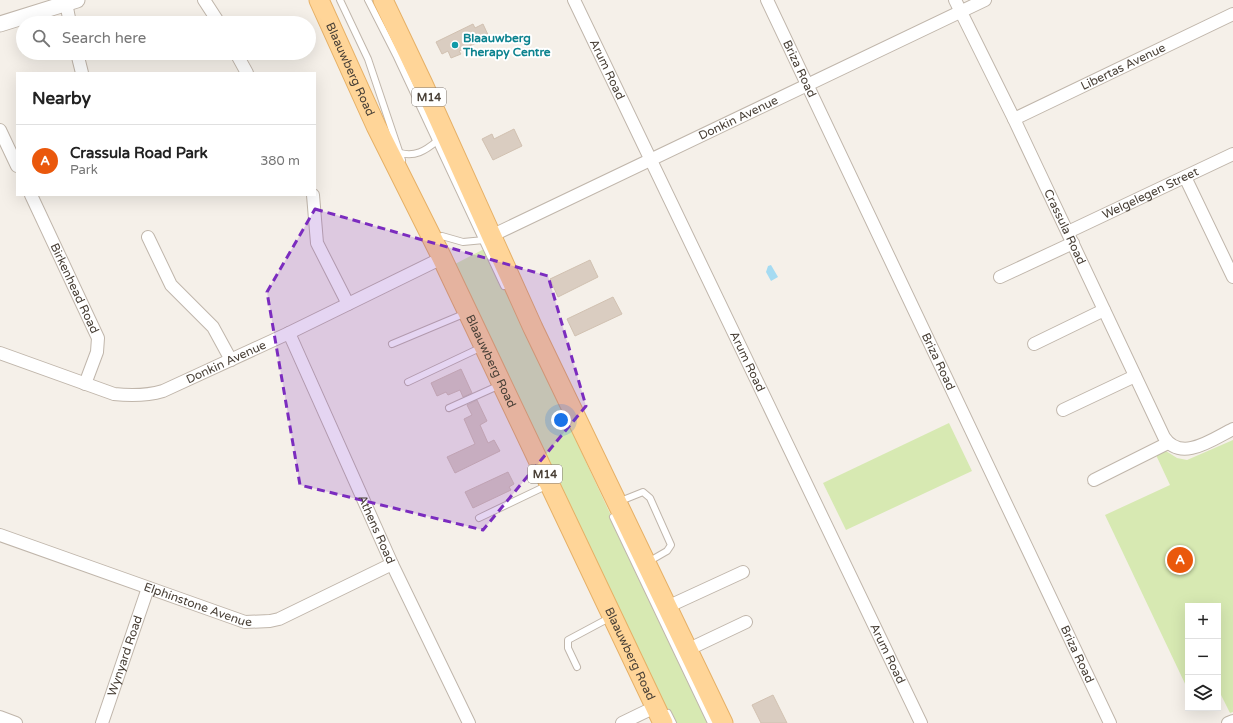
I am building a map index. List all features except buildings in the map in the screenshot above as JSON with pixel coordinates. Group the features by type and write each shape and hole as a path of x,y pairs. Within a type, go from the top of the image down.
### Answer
{"main road":[{"name":"Blaauwberg Road","path":"319,0 376,126 432,228 443,245 468,312 612,616 662,713"},
{"name":"M14","path":"383,0 423,84 473,196 486,238 613,505 645,563 723,723"}],"street":[{"path":"204,0 214,16"},
{"name":"Arum Road","path":"574,0 921,723"},
{"name":"Briza Road","path":"767,0 1110,723"},
{"name":"Crassula Road","path":"955,0 1014,119 1135,376 1173,446"},
{"name":"Donkin Avenue","path":"486,238 985,0"},
{"path":"24,16 69,1 70,16"},
{"name":"Libertas Avenue","path":"1014,119 1233,14"},
{"path":"0,24 16,19"},
{"path":"79,60 82,72"},
{"path":"240,60 246,72"},
{"path":"0,130 16,164"},
{"name":"Welgelegen Street","path":"1000,277 1185,177 1233,154"},
{"path":"1185,177 1233,277"},
{"name":"Birkenhead Road","path":"31,196 98,338 97,352 85,384"},
{"path":"313,196 317,243 348,304"},
{"path":"148,237 171,285 213,327 232,360"},
{"name":"Donkin Avenue","path":"0,353 114,394 129,396 149,395 163,391 232,360 348,304 443,245"},
{"path":"1034,344 1104,310"},
{"name":"Athens Road","path":"289,333 392,564 469,723"},
{"path":"1063,410 1135,376"},
{"path":"1094,480 1173,446 1192,448 1233,429"},
{"name":"Elphinstone Avenue","path":"0,535 245,622 270,621 279,619 392,564"},
{"path":"667,607 743,572"},
{"name":"Wynyard Road","path":"102,723 148,588"},
{"path":"687,650 746,622"},
{"path":"622,723 662,713"},
{"path":"0,718 16,723"},
{"path":"1228,723 1233,721"}],"lane":[{"path":"340,0 368,59 400,153 432,228"},
{"path":"368,0 486,238 506,292"},
{"path":"400,153 411,156 424,150 437,141"},
{"path":"437,141 473,196"},
{"path":"400,153 406,166"},
{"path":"443,245 486,238"},
{"path":"392,344 468,312"},
{"path":"408,382 484,346"},
{"path":"449,408 502,384"},
{"path":"479,518 550,484"},
{"path":"645,563 667,551 671,545 650,498 643,492 613,505 711,723"},
{"path":"577,666 568,648 568,640 612,616"},
{"path":"662,713 673,723"}],"highlighted area":[{"path":"315,209 548,276 586,406 483,530 300,485 267,292"}],"green space":[{"path":"486,248 708,723 673,723 455,264"},
{"path":"949,423 972,471 846,530 823,483"},
{"path":"1233,440 1233,712 1230,713 1221,695 1221,603 1185,603 1185,684 1105,515 1170,485 1156,455 1166,451 1177,458 1187,460"}],"water":[{"path":"771,265 778,277 771,281 766,272 768,266"}],"place":[{"name":"Blaauwberg Therapy Centre","path":"455,45"},
{"name":"Crassula Road Park","path":"1180,560"}]}
